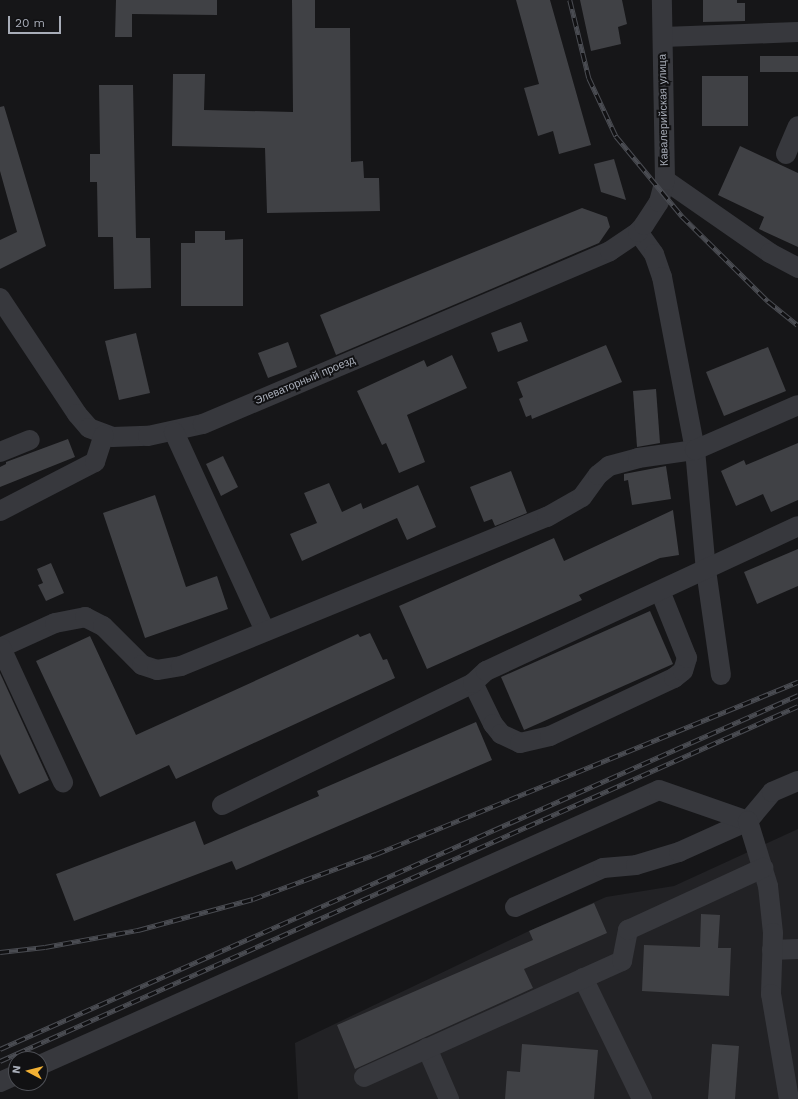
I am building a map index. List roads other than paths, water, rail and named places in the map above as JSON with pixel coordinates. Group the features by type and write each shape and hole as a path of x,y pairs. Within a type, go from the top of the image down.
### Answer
{"street":[{"name":"Кавалерийская улица","path":"644,224 659,202 665,180 662,0"},
{"path":"663,37 798,32"},
{"path":"786,154 798,126"},
{"path":"665,180 770,252 798,268"},
{"path":"644,224 662,277 695,450 706,570 721,675"},
{"name":"Элеваторный проезд","path":"0,298 82,422 104,435 135,437 174,432 203,424 443,324 610,251 644,224"},
{"path":"63,782 0,648 55,623 85,617 103,626 142,665 149,668 166,669 182,666 264,631 547,517 582,497 598,475 609,466 638,458 695,450 798,405"},
{"path":"174,432 264,631"},
{"path":"0,511 94,462 104,435"},
{"path":"0,452 30,440"},
{"path":"222,806 473,683 486,671 798,526"},
{"path":"473,683 493,724 501,734 520,743 550,736 674,678 683,671 686,658 660,591"},
{"path":"515,907 603,868 636,865 679,852 748,821 772,792 798,781"},
{"path":"48,1061 659,790 748,821"},
{"path":"748,821 768,886 772,950 771,994 789,1099"},
{"path":"364,1077 622,961 628,930 763,868"},
{"path":"772,950 798,949"},
{"path":"583,978 642,1099"},
{"path":"427,1048 449,1099"}],"railway":[{"path":"570,0 589,78 616,136 682,216 768,301 798,325"},
{"path":"0,952 45,947 138,930 253,899 376,854 798,682"},
{"path":"0,1049 798,695"},
{"path":"0,1061 798,706"}]}
